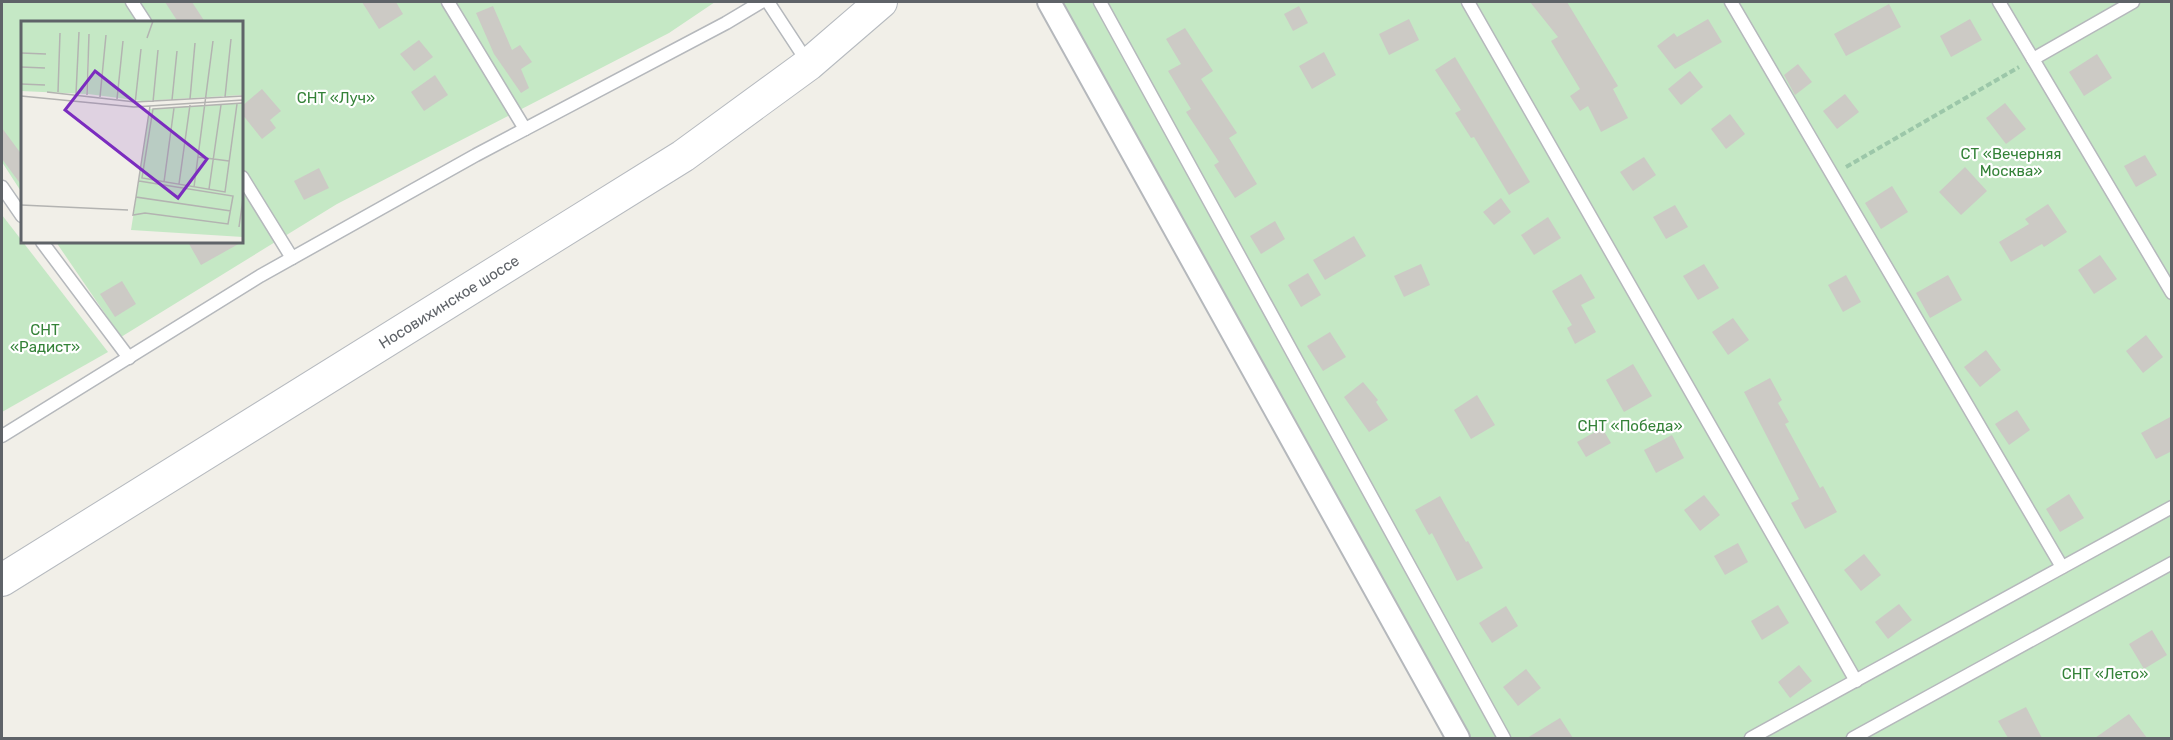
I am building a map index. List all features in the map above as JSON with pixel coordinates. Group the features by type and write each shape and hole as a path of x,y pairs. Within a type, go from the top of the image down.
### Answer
{"main road":[{"name":"Носовихинское шоссе","path":"2,580 683,156 809,64 881,2"}],"street":[{"path":"1049,2 1458,738"}],"lane":[{"path":"132,2 144,21"},
{"path":"448,2 525,129"},
{"path":"2,436 292,258 761,2"},
{"path":"768,2 809,64"},
{"path":"1100,2 1504,738"},
{"path":"1468,2 1856,681"},
{"path":"1731,2 2062,567"},
{"path":"1999,2 2172,293"},
{"path":"2033,59 2133,2"},
{"path":"243,179 292,258"},
{"path":"2,187 21,215"},
{"path":"43,243 129,358"},
{"path":"1751,738 2172,507"},
{"path":"1853,738 2172,563"}],"path":[{"path":"1832,174 2033,59"}],"green space":[{"name":"СНТ «Луч»","path":"2,2 715,2 669,33 337,204 121,337 57,243 243,243 243,21 21,21 21,191 2,162"},
{"name":"СНТ «Победа»","path":"1049,2 2171,2 2171,738 1458,738"},
{"name":"СНТ «Радист»","path":"2,215 21,240 21,243 24,243 108,352 2,412"}],"building":[{"path":"165,2 192,2 204,21 177,21"},
{"path":"362,2 396,2 403,14 379,29"},
{"path":"1530,2 1567,2 1618,86 1613,89 1628,118 1601,132 1588,106 1580,111 1570,96 1580,89 1551,41 1558,37"},
{"path":"1889,4 1901,27 1846,56 1834,34"},
{"path":"493,6 512,50 520,45 532,62 521,69 529,88 521,93 494,54 476,13"},
{"path":"1299,6 1308,23 1293,31 1284,14"},
{"path":"1409,19 1419,40 1389,55 1379,34"},
{"path":"1708,19 1722,42 1675,69 1657,46 1674,33 1677,37"},
{"path":"1970,19 1982,40 1951,57 1940,36"},
{"path":"1185,28 1213,71 1201,79 1237,133 1229,138 1257,184 1235,198 1214,165 1219,162 1186,112 1191,109 1168,71 1181,64 1166,39"},
{"path":"419,40 433,57 414,71 400,54"},
{"path":"1324,52 1336,75 1312,89 1299,66"},
{"path":"2097,54 2112,78 2084,96 2069,72"},
{"path":"1455,57 1530,182 1509,195 1474,137 1471,138 1455,113 1461,110 1435,70"},
{"path":"1798,64 1812,82 1795,95 1784,75"},
{"path":"1690,71 1703,87 1681,105 1668,89"},
{"path":"435,75 448,95 424,111 411,92"},
{"path":"262,89 281,111 270,120 276,128 262,139 243,115 243,105"},
{"path":"1845,94 1859,112 1837,129 1823,111"},
{"path":"2005,103 2026,129 2006,144 1986,118"},
{"path":"1730,114 1745,134 1726,149 1711,129"},
{"path":"2,128 21,154 21,185 2,159"},
{"path":"2145,155 2157,175 2136,187 2124,166"},
{"path":"1644,157 1656,175 1633,191 1620,172"},
{"path":"1965,167 1987,191 1961,215 1939,192"},
{"path":"319,168 329,188 304,200 294,181"},
{"path":"1892,186 1908,212 1881,229 1865,203"},
{"path":"1501,198 1511,212 1494,225 1483,212"},
{"path":"2048,204 2067,232 2044,247 2042,244 2011,262 1999,242 2029,224 2025,219"},
{"path":"1675,205 1688,227 1666,239 1653,217"},
{"path":"1548,217 1561,238 1534,255 1521,235"},
{"path":"1275,221 1285,239 1261,254 1250,236"},
{"path":"1354,236 1366,256 1325,280 1313,260"},
{"path":"189,243 240,243 201,265"},
{"path":"2100,255 2117,279 2094,294 2078,270"},
{"path":"1421,264 1430,285 1404,297 1394,276"},
{"path":"1704,264 1719,288 1698,300 1683,276"},
{"path":"1308,273 1321,295 1301,307 1288,285"},
{"path":"1581,274 1595,298 1581,305 1596,332 1575,344 1567,328 1572,325 1552,291"},
{"path":"1846,275 1861,302 1843,312 1828,285"},
{"path":"1948,275 1962,300 1930,318 1916,293"},
{"path":"122,281 136,304 115,317 100,294"},
{"path":"1733,318 1749,340 1728,355 1712,332"},
{"path":"1330,332 1346,357 1323,371 1307,346"},
{"path":"2146,335 2163,357 2143,373 2126,351"},
{"path":"1986,350 2001,370 1980,387 1964,367"},
{"path":"1633,364 1652,396 1624,412 1606,380"},
{"path":"1770,378 1782,400 1778,403 1789,422 1785,424 1820,488 1823,486 1837,512 1805,529 1791,503 1799,499 1744,392"},
{"path":"1363,382 1378,400 1376,402 1388,420 1369,432 1344,397"},
{"path":"1477,395 1495,425 1471,439 1454,410"},
{"path":"2017,410 2030,430 2009,445 1995,424"},
{"path":"2172,416 2172,451 2156,459 2141,433"},
{"path":"1602,428 1611,443 1586,457 1577,442"},
{"path":"1672,435 1684,458 1656,473 1644,450"},
{"path":"2069,494 2084,518 2060,532 2046,509"},
{"path":"1704,495 1720,515 1700,531 1684,510"},
{"path":"1440,496 1483,568 1457,581 1432,533 1429,535 1415,510"},
{"path":"1738,543 1748,562 1725,575 1714,556"},
{"path":"1864,554 1881,575 1861,591 1844,570"},
{"path":"1899,604 1912,620 1888,639 1875,622"},
{"path":"1778,605 1789,623 1762,640 1751,621"},
{"path":"1506,606 1518,626 1492,643 1479,623"},
{"path":"2152,630 2167,655 2144,669 2129,644"},
{"path":"1799,665 1812,681 1790,698 1778,682"},
{"path":"1526,669 1541,688 1518,706 1503,687"},
{"path":"2026,707 2042,738 2008,738 1998,721"},
{"path":"2129,714 2147,738 2095,738"},
{"path":"1560,718 1573,738 1527,738"}],"park label":[{"name":"СТ «Вечерняя Москва»","path":"2011,162"},
{"name":"СНТ «Лето»","path":"2105,674"}]}
